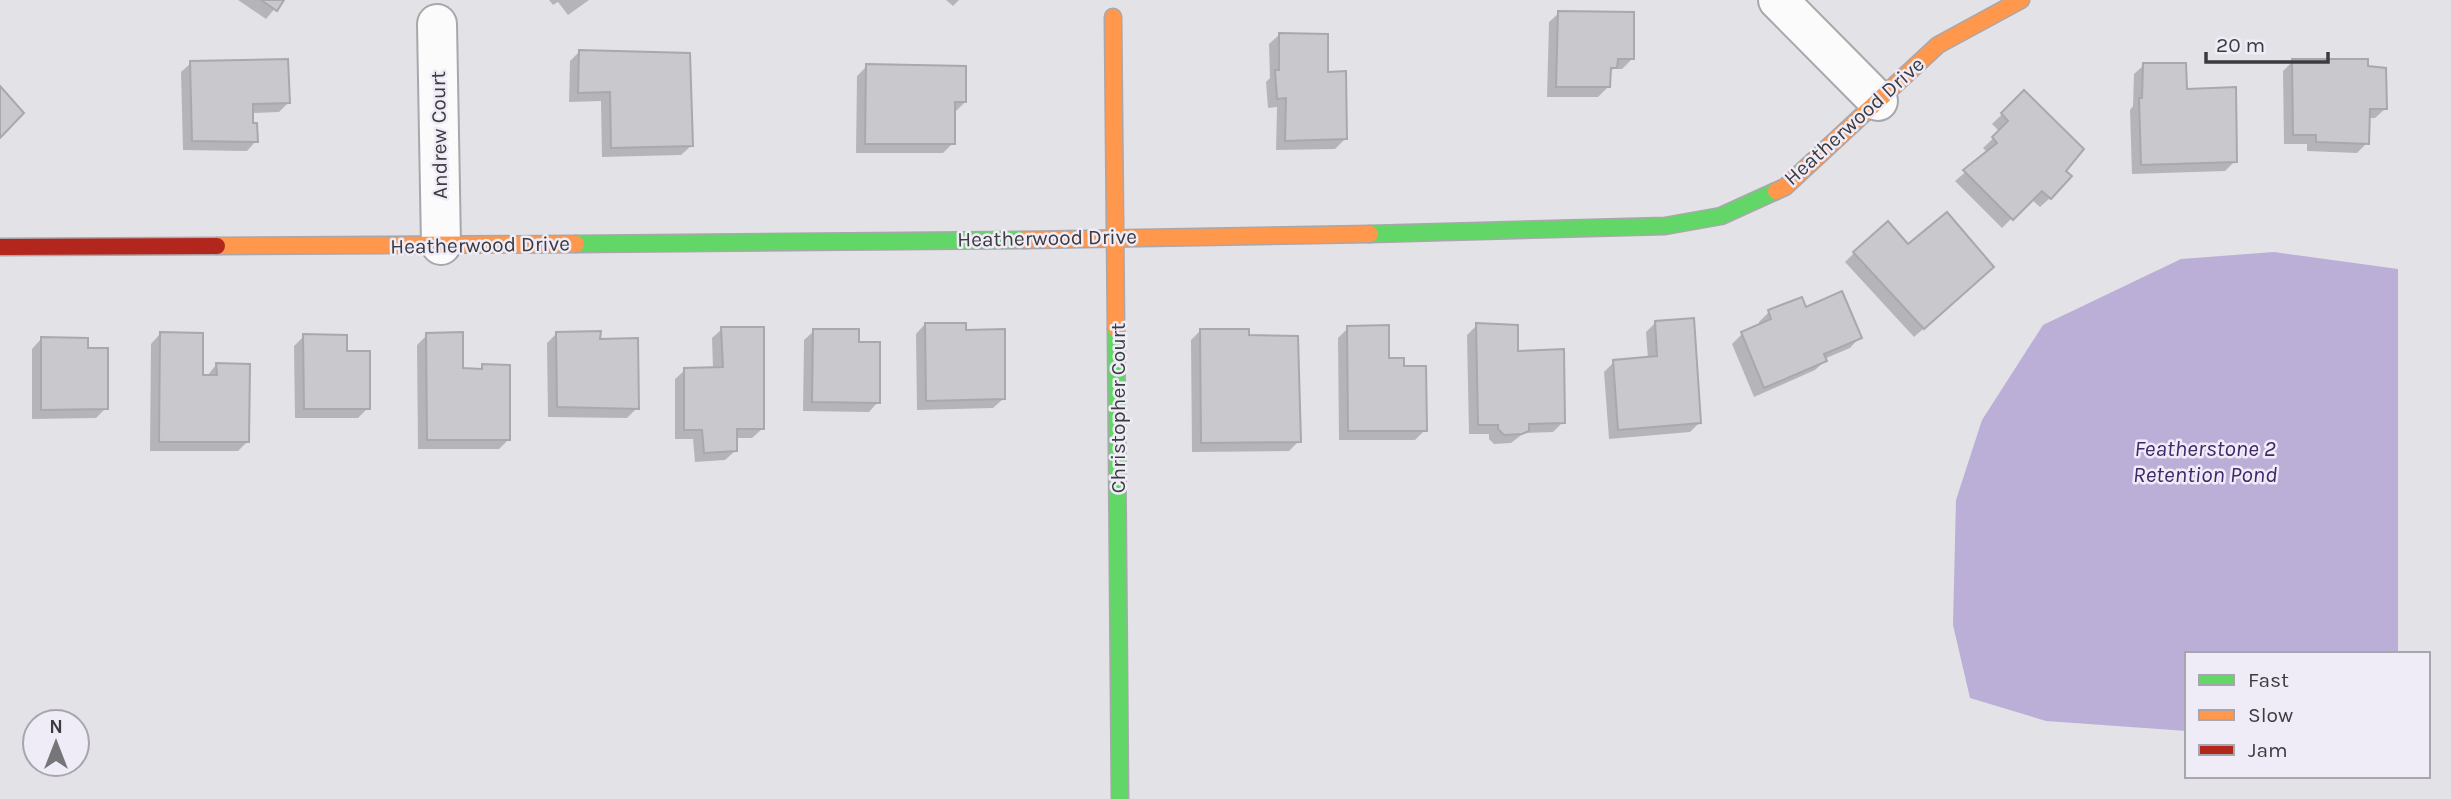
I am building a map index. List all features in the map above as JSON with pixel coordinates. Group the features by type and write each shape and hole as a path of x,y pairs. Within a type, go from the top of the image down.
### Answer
{"street":[{"path":"1778,0 1878,101"},
{"name":"Heatherwood Drive","path":"0,247 1115,237 1665,226 1721,216 1785,187 1938,45 2021,0"},
{"name":"Christopher Court","path":"1114,17 1120,799"},
{"name":"Andrew Court","path":"437,24 441,245"}],"water":[{"name":"Featherstone 2 Retention Pond","path":"2274,252 2398,269 2398,652 2185,652 2185,731 2046,721 1970,698 1953,625 1956,500 1982,420 2043,325 2181,259"}],"building":[{"path":"261,0 284,0 277,11"},
{"path":"1558,11 1634,12 1634,59 1618,59 1617,68 1611,68 1610,87 1556,87"},
{"path":"1279,33 1328,34 1328,72 1346,71 1347,139 1285,141 1286,98 1277,99 1275,70 1279,70"},
{"path":"579,50 690,53 693,146 611,148 610,92 578,93"},
{"path":"288,59 290,103 253,104 253,123 257,123 258,142 192,141 190,61"},
{"path":"2292,59 2368,59 2368,66 2386,68 2387,109 2370,109 2369,144 2316,142 2316,135 2293,135"},
{"path":"2143,63 2186,63 2187,89 2236,87 2237,162 2141,165 2139,98 2142,98"},
{"path":"866,64 966,66 966,102 955,102 955,144 865,144"},
{"path":"0,86 24,113 0,138"},
{"path":"2024,90 2084,149 2066,171 2072,176 2051,199 2042,191 2013,220 1963,170 1997,143 1992,137 2008,121 2001,113"},
{"path":"1947,212 1994,267 1924,329 1853,252 1888,221 1908,244"},
{"path":"1842,291 1862,338 1824,354 1827,361 1764,388 1741,332 1771,319 1768,310 1802,297 1806,307"},
{"path":"1694,318 1701,423 1618,430 1613,360 1657,356 1655,321"},
{"path":"925,323 966,323 966,330 1005,329 1005,399 926,401"},
{"path":"1476,323 1518,325 1518,351 1564,349 1565,423 1529,424 1529,431 1504,435 1498,425 1478,425"},
{"path":"1389,325 1389,358 1404,358 1404,366 1426,366 1427,431 1348,431 1347,326"},
{"path":"721,327 764,327 764,429 737,429 737,451 704,453 702,430 684,430 684,368 723,367"},
{"path":"813,329 859,329 859,342 880,342 880,403 812,402"},
{"path":"1200,329 1249,329 1249,335 1298,336 1301,442 1201,443"},
{"path":"601,331 600,339 638,338 639,409 557,407 556,332"},
{"path":"160,332 203,333 203,375 217,375 216,363 250,364 249,442 159,442"},
{"path":"463,332 463,368 482,369 482,364 510,365 510,440 427,440 426,333"},
{"path":"303,334 347,335 347,351 370,351 370,409 304,409"},
{"path":"41,337 88,338 88,348 108,348 108,409 41,410"}],"traffic: fast":[{"path":"1370,234 1665,226 1721,216 1776,191"},
{"path":"576,244 1024,240"},
{"path":"1116,329 1120,799"}],"traffic: slow":[{"path":"1776,191 1785,187 1938,45 2021,0"},
{"path":"1113,17 1116,329"},
{"path":"1024,240 1370,234"},
{"path":"217,246 576,244"}],"traffic: jam":[{"path":"0,247 217,246"}]}
